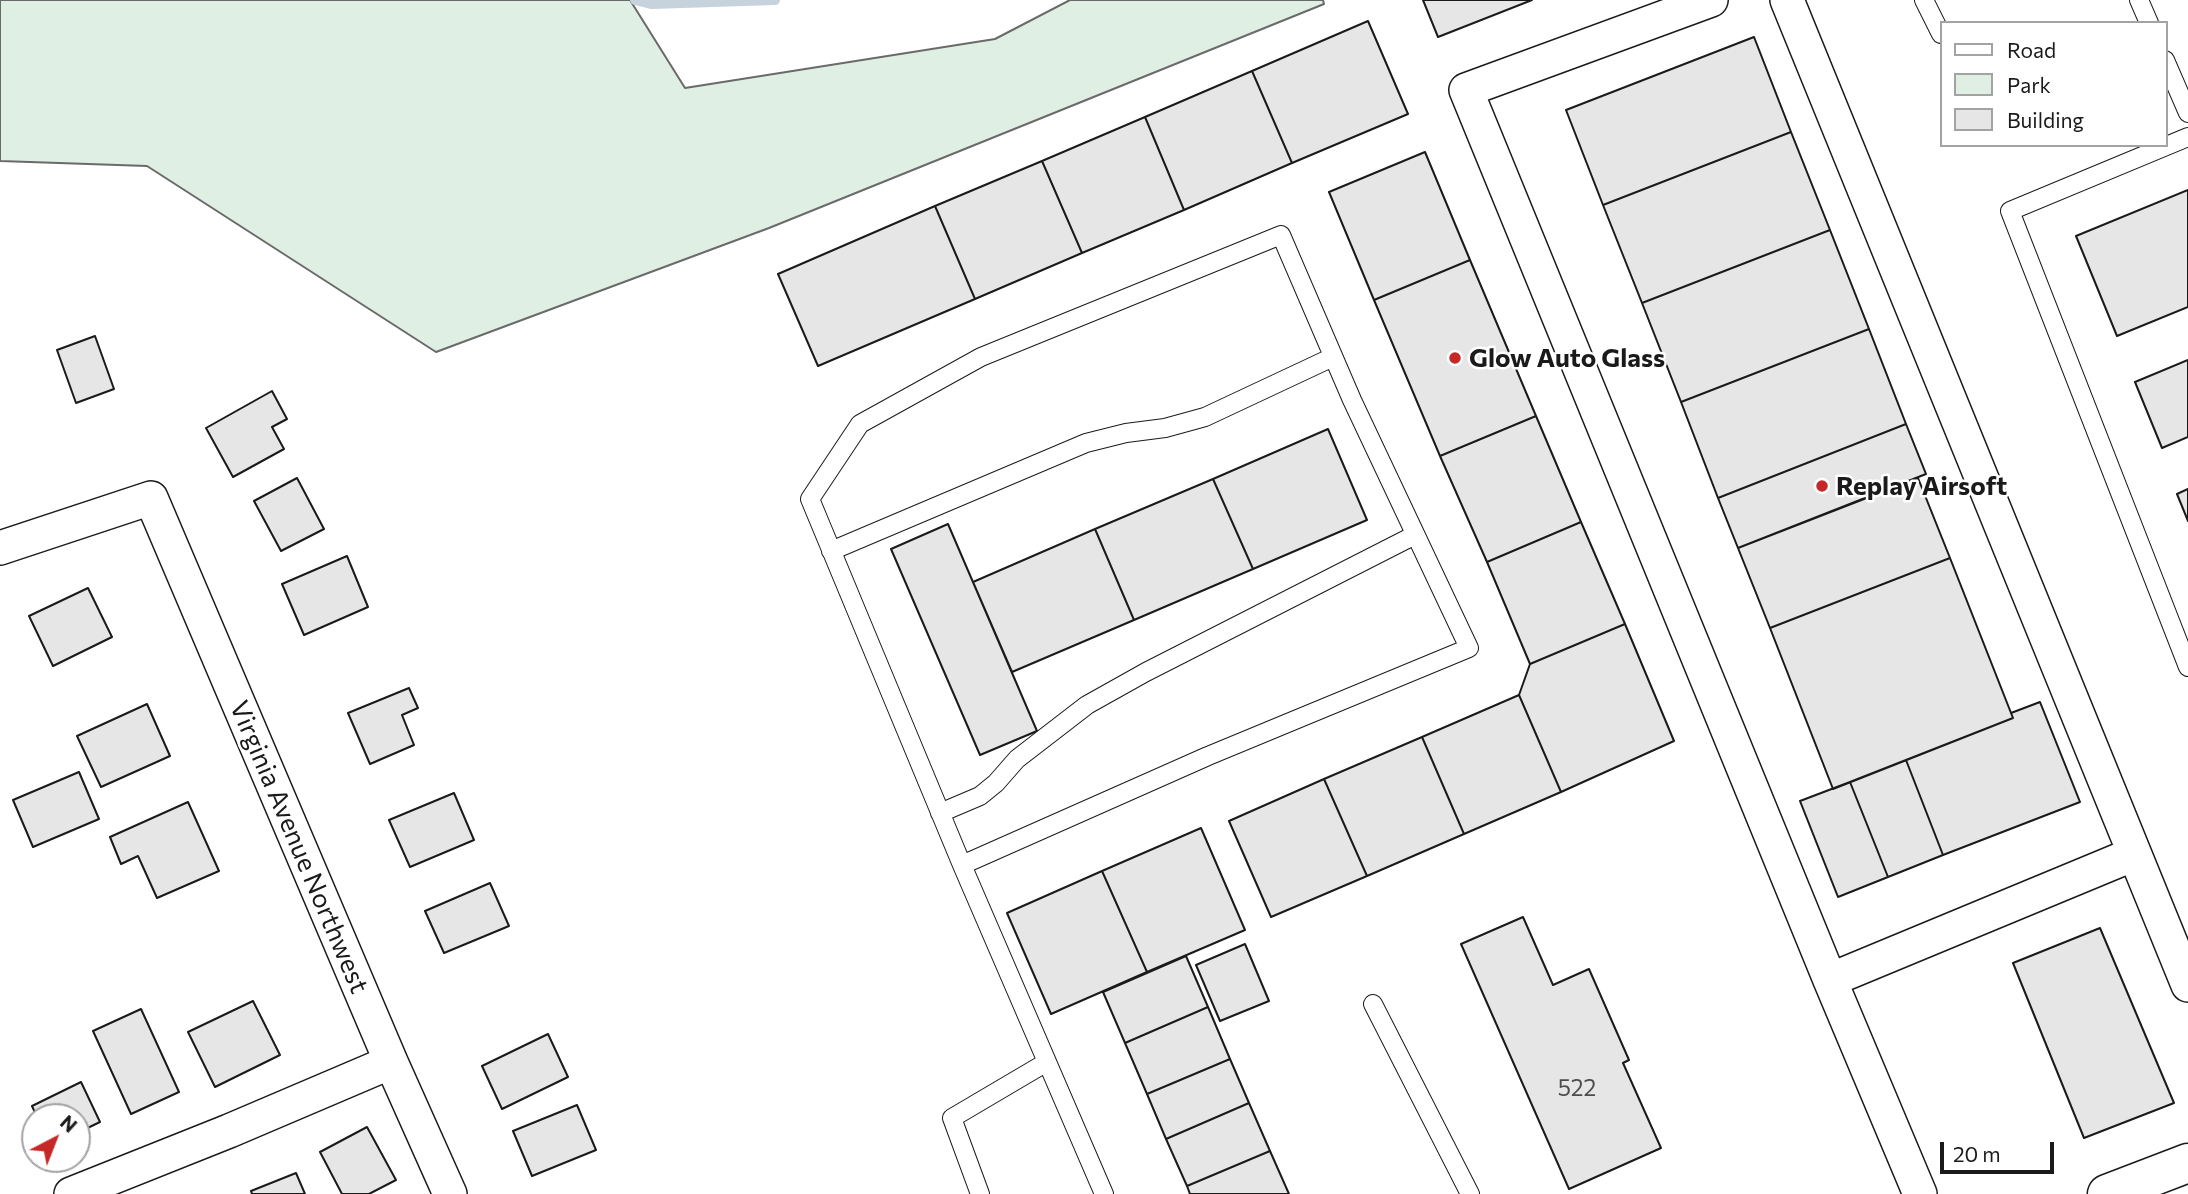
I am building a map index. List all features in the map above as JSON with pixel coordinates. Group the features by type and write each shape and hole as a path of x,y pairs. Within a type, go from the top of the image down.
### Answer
{"main road":[{"path":"2107,1194 2172,1177"}],"street":[{"path":"1711,0 1465,90 1920,1194"},
{"path":"1787,0 2188,985"},
{"name":"Virginia Avenue Northwest","path":"0,548 151,498 391,1062 450,1194"},
{"path":"1830,980 2134,854"},
{"path":"71,1194 391,1062"}],"lane":[{"path":"1924,0 1940,32"},
{"path":"2139,0 2147,21"},
{"path":"2167,65 2188,113"},
{"path":"2167,146 2188,137"},
{"path":"2164,147 2010,211 2188,667"},
{"path":"962,866 1208,756 1469,648 1333,357 1281,235 981,356 860,424 810,499 962,866 1104,1194"},
{"path":"831,551 1086,443 1126,433 1165,428 1205,417 1333,357"},
{"path":"940,813 980,796 996,783 1017,759 1087,705 1146,672 1415,535"},
{"path":"1373,1004 1470,1194"},
{"path":"980,1194 951,1118 1047,1062"}],"green space":[{"path":"0,0 630,0 685,88 995,39 1070,0 1323,0 1324,4 769,228 436,352 147,166 0,161"}],"building":[{"path":"1423,0 1532,0 1438,37"},
{"path":"1368,21 1408,114 1292,163 1252,71"},
{"path":"1754,37 1791,132 1603,205 1566,110"},
{"path":"1252,71 1292,163 1184,210 1145,117"},
{"path":"1145,117 1184,210 1082,253 1042,161"},
{"path":"1791,132 1830,230 1642,303 1603,205"},
{"path":"1425,152 1470,260 1374,300 1329,192"},
{"path":"1042,161 1082,253 975,299 935,206"},
{"path":"2188,190 2188,307 2117,336 2076,236"},
{"path":"935,206 975,299 818,366 778,274"},
{"path":"1830,230 1869,329 1681,402 1642,303"},
{"name":"Glow Auto Glass","path":"1470,260 1536,416 1440,456 1374,300"},
{"path":"1869,329 1906,424 1718,498 1681,402"},
{"path":"95,336 114,389 76,403 57,350"},
{"path":"2188,360 2188,437 2162,448 2135,382"},
{"path":"272,391 287,419 272,427 284,449 233,477 206,428"},
{"path":"1536,416 1581,522 1487,562 1440,456"},
{"path":"1906,424 1926,474 1738,548 1718,498"},
{"path":"1328,429 1367,520 1253,569 1213,479"},
{"path":"297,478 324,529 281,551 254,501"},
{"path":"1918,478 1950,558 1770,628 1738,548"},
{"path":"1213,479 1253,569 1134,620 1095,529"},
{"path":"2188,489 2188,521 2177,494"},
{"path":"1581,522 1625,624 1530,664 1487,562"},
{"path":"948,524 1037,731 980,755 891,549"},
{"path":"1095,529 1134,620 1012,672 973,582"},
{"path":"347,556 368,607 304,635 282,584"},
{"path":"1950,558 2013,718 1833,789 1770,628"},
{"path":"88,588 112,637 53,666 29,616"},
{"path":"1625,624 1674,741 1561,792 1519,695 1530,664"},
{"path":"409,688 418,708 402,715 414,745 370,764 348,713"},
{"path":"1519,695 1561,792 1464,834 1422,737"},
{"path":"2040,702 2080,802 1943,855 1906,760 2013,718 2011,713"},
{"path":"147,704 170,756 101,787 77,736"},
{"path":"1422,737 1464,834 1367,876 1324,779"},
{"path":"1906,760 1943,855 1888,877 1850,782"},
{"path":"79,772 99,819 33,847 13,800"},
{"path":"1324,779 1367,876 1271,917 1229,821"},
{"path":"1850,782 1888,877 1838,897 1800,801"},
{"path":"454,793 474,840 410,867 389,820"},
{"path":"188,802 219,871 157,898 138,856 121,864 110,837"},
{"path":"1201,828 1245,930 1147,972 1102,871"},
{"path":"1102,871 1147,972 1051,1014 1007,913"},
{"path":"490,883 509,926 444,953 425,911"},
{"path":"1523,917 1553,985 1589,969 1629,1060 1623,1063 1661,1148 1569,1189 1461,944"},
{"path":"2100,928 2174,1103 2084,1138 2013,963"},
{"path":"1245,944 1269,1001 1220,1021 1196,965"},
{"path":"1186,956 1208,1007 1125,1043 1103,992"},
{"path":"253,1001 280,1055 215,1087 188,1032"},
{"path":"1208,1007 1230,1059 1147,1094 1125,1043"},
{"path":"141,1009 179,1092 131,1114 93,1031"},
{"path":"548,1034 568,1077 502,1109 482,1066"},
{"path":"1230,1059 1249,1103 1166,1139 1147,1094"},
{"path":"81,1082 91,1103 38,1103"},
{"path":"91,1103 100,1122 91,1126"},
{"path":"1249,1103 1270,1151 1187,1186 1166,1139"},
{"path":"577,1105 596,1150 532,1176 513,1131"},
{"path":"367,1127 396,1180 369,1194 342,1194 320,1152"},
{"path":"1270,1151 1289,1194 1190,1194 1187,1186"},
{"path":"296,1173 305,1194 252,1194 251,1191"}],"waterway":[{"path":"635,0 651,4 775,0"}],"place":[{"name":"Glow Auto Glass","path":"1455,358"},
{"name":"Replay Airsoft","path":"1822,486"}]}
